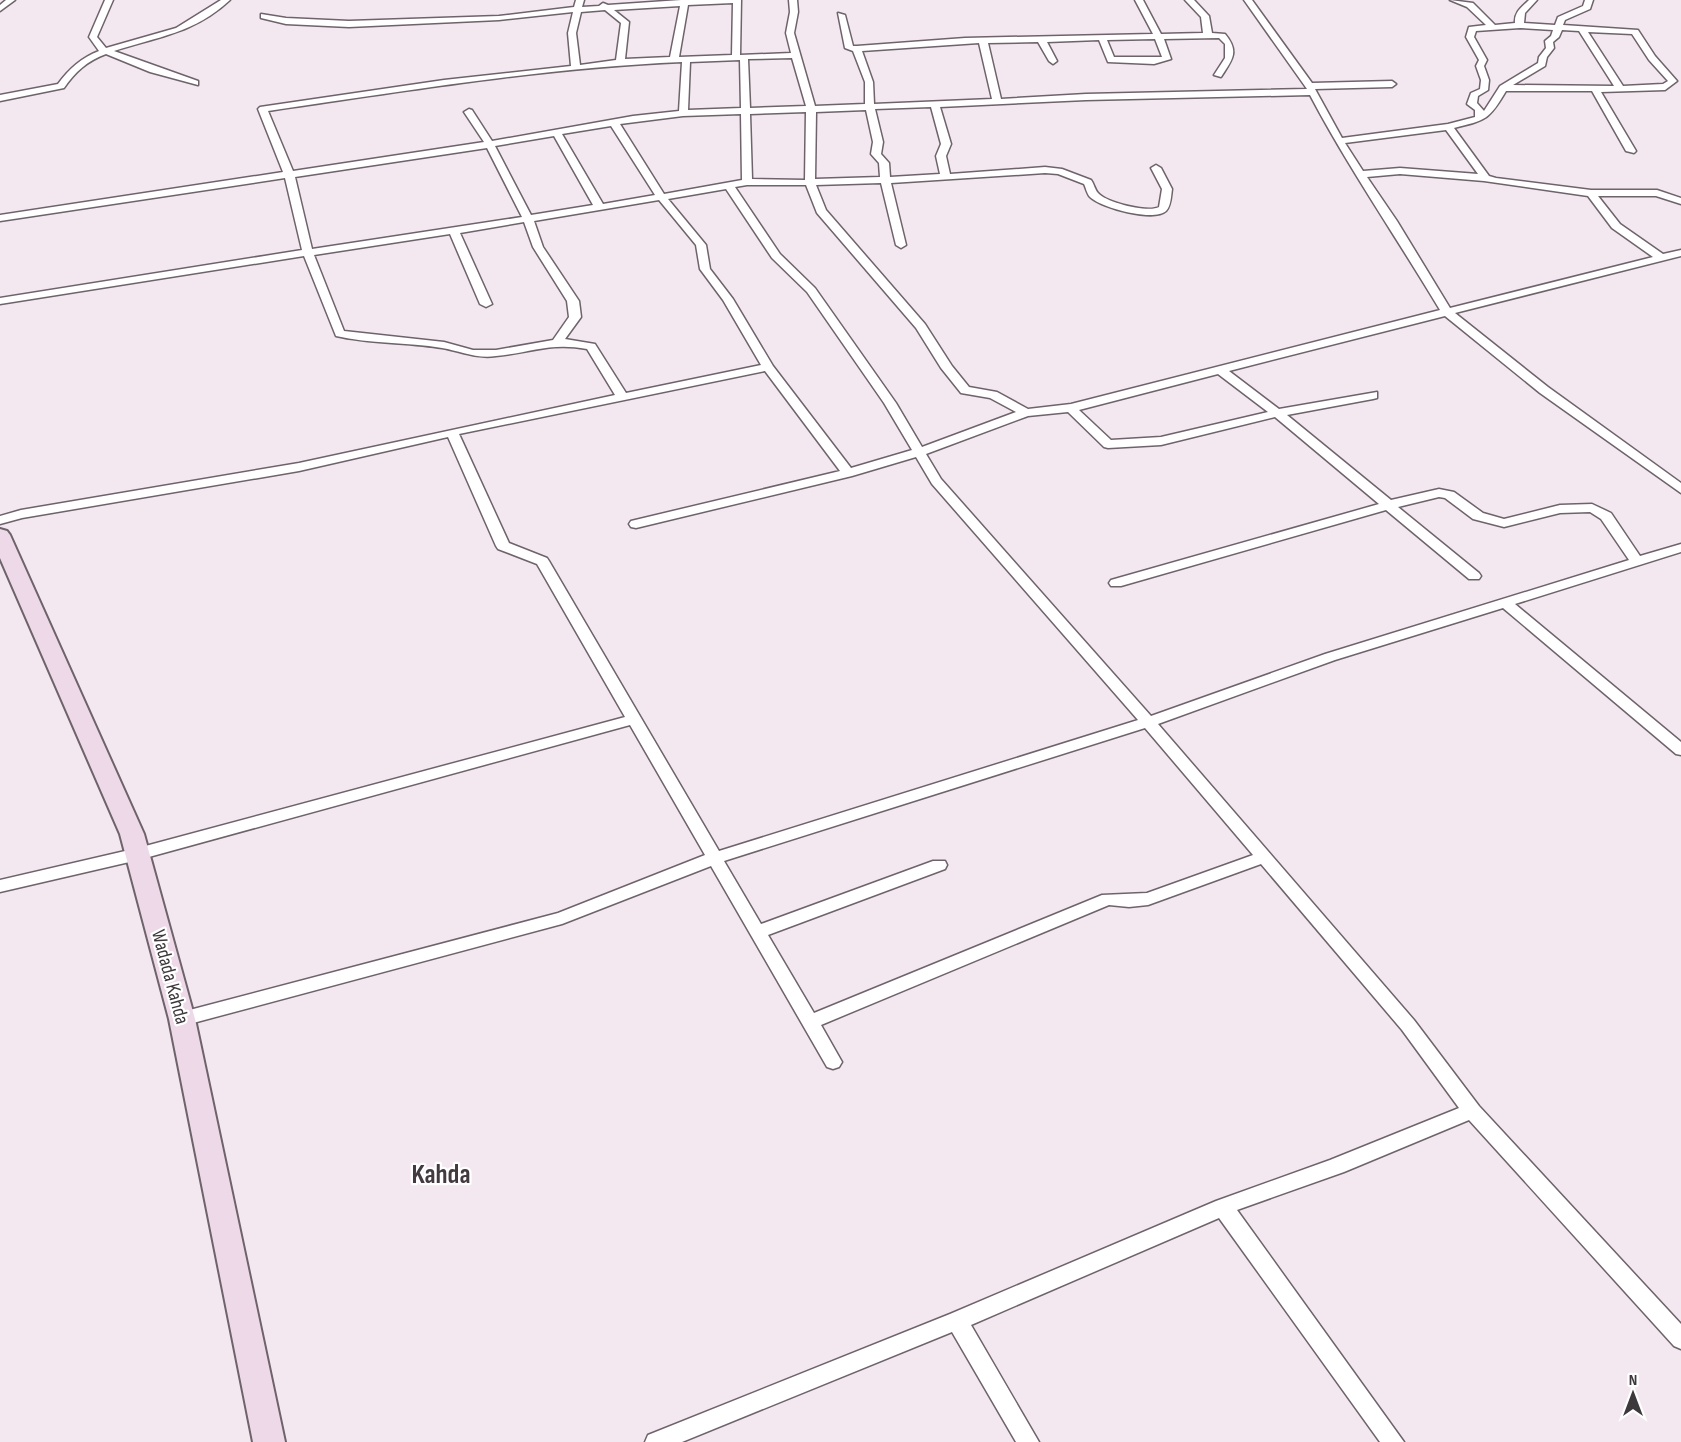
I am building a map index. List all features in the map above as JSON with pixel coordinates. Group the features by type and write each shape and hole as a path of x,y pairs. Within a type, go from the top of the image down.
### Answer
{"main road":[{"name":"Wadada Kahda","path":"3,549 132,834 138,854 182,1019 269,1442"}],"street":[{"path":"0,9 11,0"},
{"path":"109,0 93,37 103,50 153,70 195,83"},
{"path":"0,98 61,86 65,78 103,50 124,47 153,36 176,31 226,0"},
{"path":"591,0 608,8 616,17 625,22 620,62"},
{"path":"608,8 624,0"},
{"path":"264,16 286,21 349,24 499,18 580,5 608,8 735,0 746,112 747,182"},
{"path":"793,0 794,12 790,33 811,109 810,184 821,211 921,326 947,368 965,390 993,395 1026,413"},
{"path":"1102,37 1111,60 1167,59 1139,0"},
{"path":"1189,0 1205,16 1208,34"},
{"path":"1248,0 1311,89 1339,141 1392,221 1447,312 1544,390 1681,489"},
{"path":"1454,0 1470,5 1492,26"},
{"path":"1520,25 1518,15 1520,10 1533,0"},
{"path":"1339,141 1448,126 1480,119 1491,109 1503,88 1542,64 1543,57 1550,48 1549,41 1555,37 1561,19 1587,7 1590,0"},
{"path":"674,60 685,2"},
{"path":"576,68 572,33 580,5"},
{"path":"841,15 849,48 857,49 983,41 1208,34 1222,36 1229,44 1229,58 1218,75"},
{"path":"1480,119 1479,109 1472,104 1474,95 1484,90 1485,80 1480,66 1483,60 1470,37 1473,29 1520,25 1635,32 1652,58 1673,81 1665,87 1620,89 1503,88"},
{"path":"1582,29 1593,50 1620,89"},
{"path":"1041,40 1053,61"},
{"path":"983,41 997,102"},
{"path":"857,49 868,82 870,106 878,142 876,154 884,163 884,182 891,198 901,245"},
{"path":"623,398 591,346 568,342 496,353 472,353 444,345 340,334 308,254 289,174 263,109 444,83 620,62 796,55"},
{"path":"683,113 687,60"},
{"path":"0,218 490,145 683,113 997,102 1392,84"},
{"path":"1594,87 1631,151"},
{"path":"935,104 946,144 941,156 946,177"},
{"path":"469,112 490,145 528,219 538,247 573,301 575,317 556,343"},
{"path":"615,124 662,198 700,245 705,269 728,298 768,367 848,473"},
{"path":"1448,126 1486,178"},
{"path":"557,133 600,208"},
{"path":"0,301 166,273 308,254 600,208 747,182 810,184 884,182 1059,171 1088,182 1094,195 1114,206 1153,213 1161,211 1164,207 1167,189 1156,168"},
{"path":"1361,174 1400,171 1486,178 1557,190 1591,193 1657,193 1681,201"},
{"path":"729,186 776,256 811,290 890,403 936,481 1148,722 1408,1025 1472,1111 1681,1339"},
{"path":"1591,193 1616,226 1661,258"},
{"path":"454,231 486,304"},
{"path":"636,524 848,473 920,452 1026,413 1071,408 1681,253"},
{"path":"0,520 21,514 299,467 452,432 768,367"},
{"path":"1222,371 1277,413 1474,576"},
{"path":"1071,408 1108,444 1161,441 1277,413 1373,395"},
{"path":"452,432 503,546 542,561 833,1062"},
{"path":"1116,583 1388,505 1439,493 1449,495 1478,516 1504,523 1560,509 1592,508 1606,516 1636,561"},
{"path":"182,1019 562,918 714,858 1148,722 1330,657 1681,548"},
{"path":"1504,602 1681,750"},
{"path":"0,886 138,854 634,719"},
{"path":"809,1022 1108,899 1129,901 1148,899 1263,857"},
{"path":"757,932 939,865"},
{"path":"657,1442 957,1321 1223,1207 1337,1166 1472,1111"},
{"path":"1223,1207 1393,1442"},
{"path":"957,1321 1028,1442"}],"district":[{"name":"Kahda","path":"441,1175"}]}
